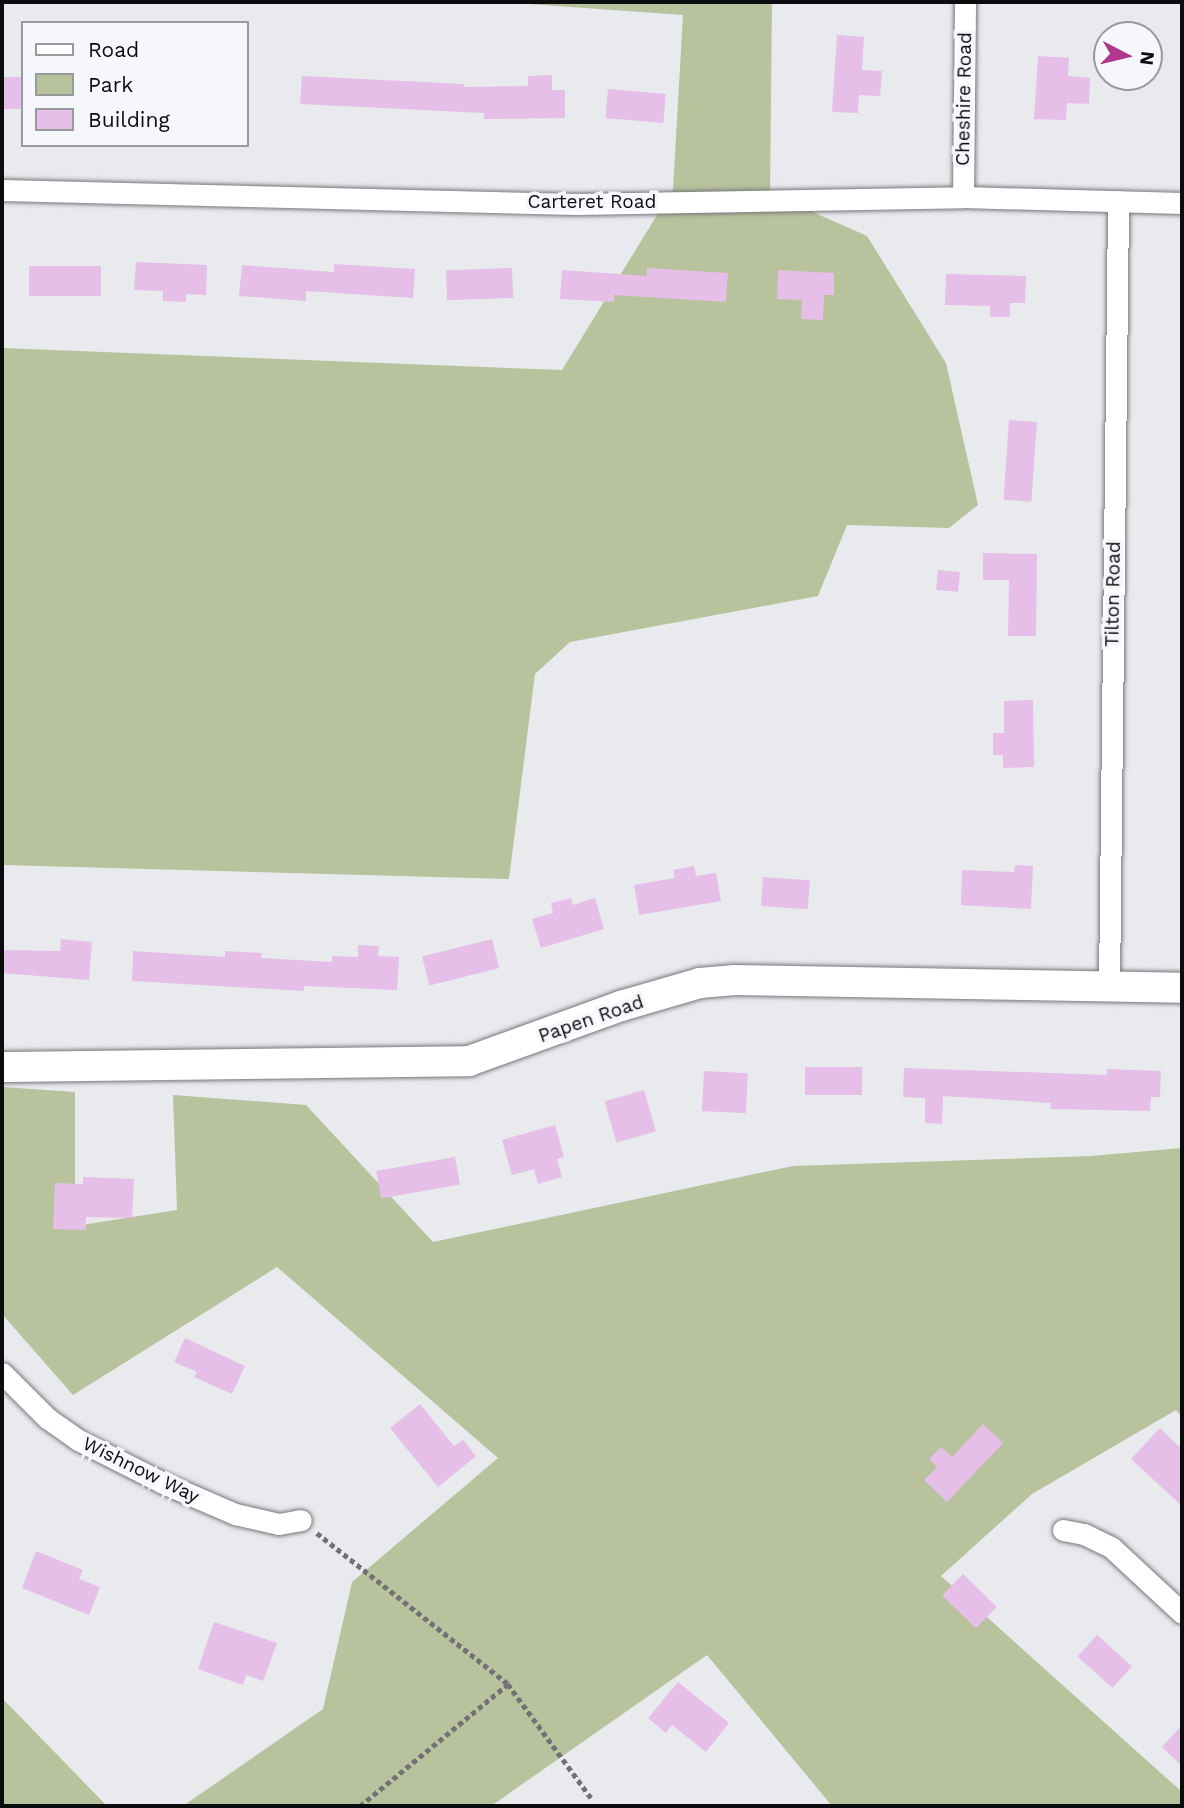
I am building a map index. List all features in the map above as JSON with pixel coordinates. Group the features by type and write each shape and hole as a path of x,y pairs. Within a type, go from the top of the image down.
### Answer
{"street":[{"name":"Cheshire Road","path":"963,197 965,2"},
{"name":"Carteret Road","path":"2,190 576,204 963,197 1182,203"},
{"name":"Tilton Road","path":"1109,987 1118,201"},
{"name":"Papen Road","path":"2,1067 469,1061 621,1006 700,983 735,980 1182,988"},
{"name":"Wishnow Way","path":"2,1373 47,1418 78,1440 161,1482 235,1514 279,1524 301,1520"},
{"path":"1063,1530 1084,1534 1111,1547 1182,1613"}],"path":[{"path":"301,1520 508,1684 591,1798"},
{"path":"360,1806 508,1684"}],"green space":[{"path":"500,2 772,2 770,193 867,236 946,363 978,505 949,528 847,525 818,596 570,642 535,674 509,879 2,865 2,348 562,370 673,189 683,15"},
{"path":"2,1087 75,1092 75,1226 177,1210 173,1095 306,1105 433,1242 793,1166 1091,1156 1182,1148 1182,1417 1176,1410 1032,1494 941,1576 1182,1792 1182,1806 832,1806 707,1655 491,1806 183,1806 323,1709 352,1582 498,1458 277,1267 73,1395 2,1314"},
{"path":"2,1698 107,1806 2,1806"}],"building":[{"path":"837,35 864,37 862,70 882,71 880,96 859,95 858,113 832,112"},
{"path":"1038,56 1069,58 1068,76 1090,78 1089,104 1067,103 1066,120 1034,119"},
{"path":"552,75 552,90 565,90 565,118 484,119 484,113 300,104 302,76 464,84 464,87 528,86 528,76"},
{"path":"2,77 21,77 21,109 2,109"},
{"path":"608,89 666,94 663,123 605,118"},
{"path":"136,262 207,265 206,295 186,294 186,302 163,301 163,291 134,290"},
{"path":"334,264 415,269 413,298 306,291 306,301 239,296 242,265 334,272"},
{"path":"29,266 101,266 101,296 29,296"},
{"path":"512,268 513,298 447,300 446,270"},
{"path":"647,268 728,273 726,302 614,295 614,302 560,299 562,270 647,276"},
{"path":"778,270 834,273 834,295 824,295 823,320 801,319 802,300 777,299"},
{"path":"946,274 1026,276 1025,303 1010,303 1010,317 990,317 990,306 945,305"},
{"path":"1009,420 1037,422 1031,502 1003,500"},
{"path":"983,553 1037,554 1036,636 1008,636 1009,580 983,580"},
{"path":"938,570 960,572 958,592 936,590"},
{"path":"1033,700 1034,767 1003,768 1003,755 993,755 993,733 1004,733 1004,701"},
{"path":"1015,865 1033,866 1031,909 961,905 962,870 1014,872"},
{"path":"694,866 696,876 716,873 721,901 639,915 634,885 675,878 673,870"},
{"path":"763,877 810,880 808,909 761,906"},
{"path":"571,898 573,905 595,898 604,929 541,948 532,919 553,913 551,903"},
{"path":"61,939 92,942 89,980 2,973 2,950 60,951"},
{"path":"492,939 499,968 429,986 422,956"},
{"path":"358,945 379,946 378,956 399,957 397,990 304,986 304,991 132,981 133,951 225,957 225,951 262,953 261,958 332,962 332,956 358,957"},
{"path":"805,1067 862,1067 862,1095 805,1095"},
{"path":"904,1068 1107,1075 1107,1069 1161,1071 1160,1097 1151,1097 1150,1111 1050,1109 1051,1103 943,1096 942,1124 925,1123 925,1098 903,1097"},
{"path":"704,1071 748,1073 746,1113 702,1111"},
{"path":"644,1090 656,1131 616,1143 605,1101"},
{"path":"555,1125 564,1157 557,1159 562,1177 538,1184 534,1169 512,1175 502,1140"},
{"path":"455,1157 460,1185 381,1198 376,1171"},
{"path":"83,1177 134,1179 132,1218 86,1217 86,1230 53,1229 55,1183 83,1184"},
{"path":"185,1338 245,1366 232,1394 194,1377 197,1372 174,1362"},
{"path":"420,1404 454,1446 463,1440 476,1456 438,1487 390,1428"},
{"path":"983,1424 1003,1443 947,1502 924,1480 937,1467 929,1459 941,1447 952,1457"},
{"path":"1160,1428 1182,1449 1182,1506 1131,1459"},
{"path":"36,1551 83,1570 79,1579 100,1587 89,1615 22,1588"},
{"path":"963,1574 997,1607 976,1628 942,1596"},
{"path":"214,1622 277,1643 263,1681 246,1675 243,1685 198,1669"},
{"path":"1097,1635 1132,1666 1113,1688 1078,1657"},
{"path":"678,1682 729,1723 706,1752 672,1725 666,1733 648,1718"},
{"path":"1182,1725 1182,1766 1162,1747"}]}
